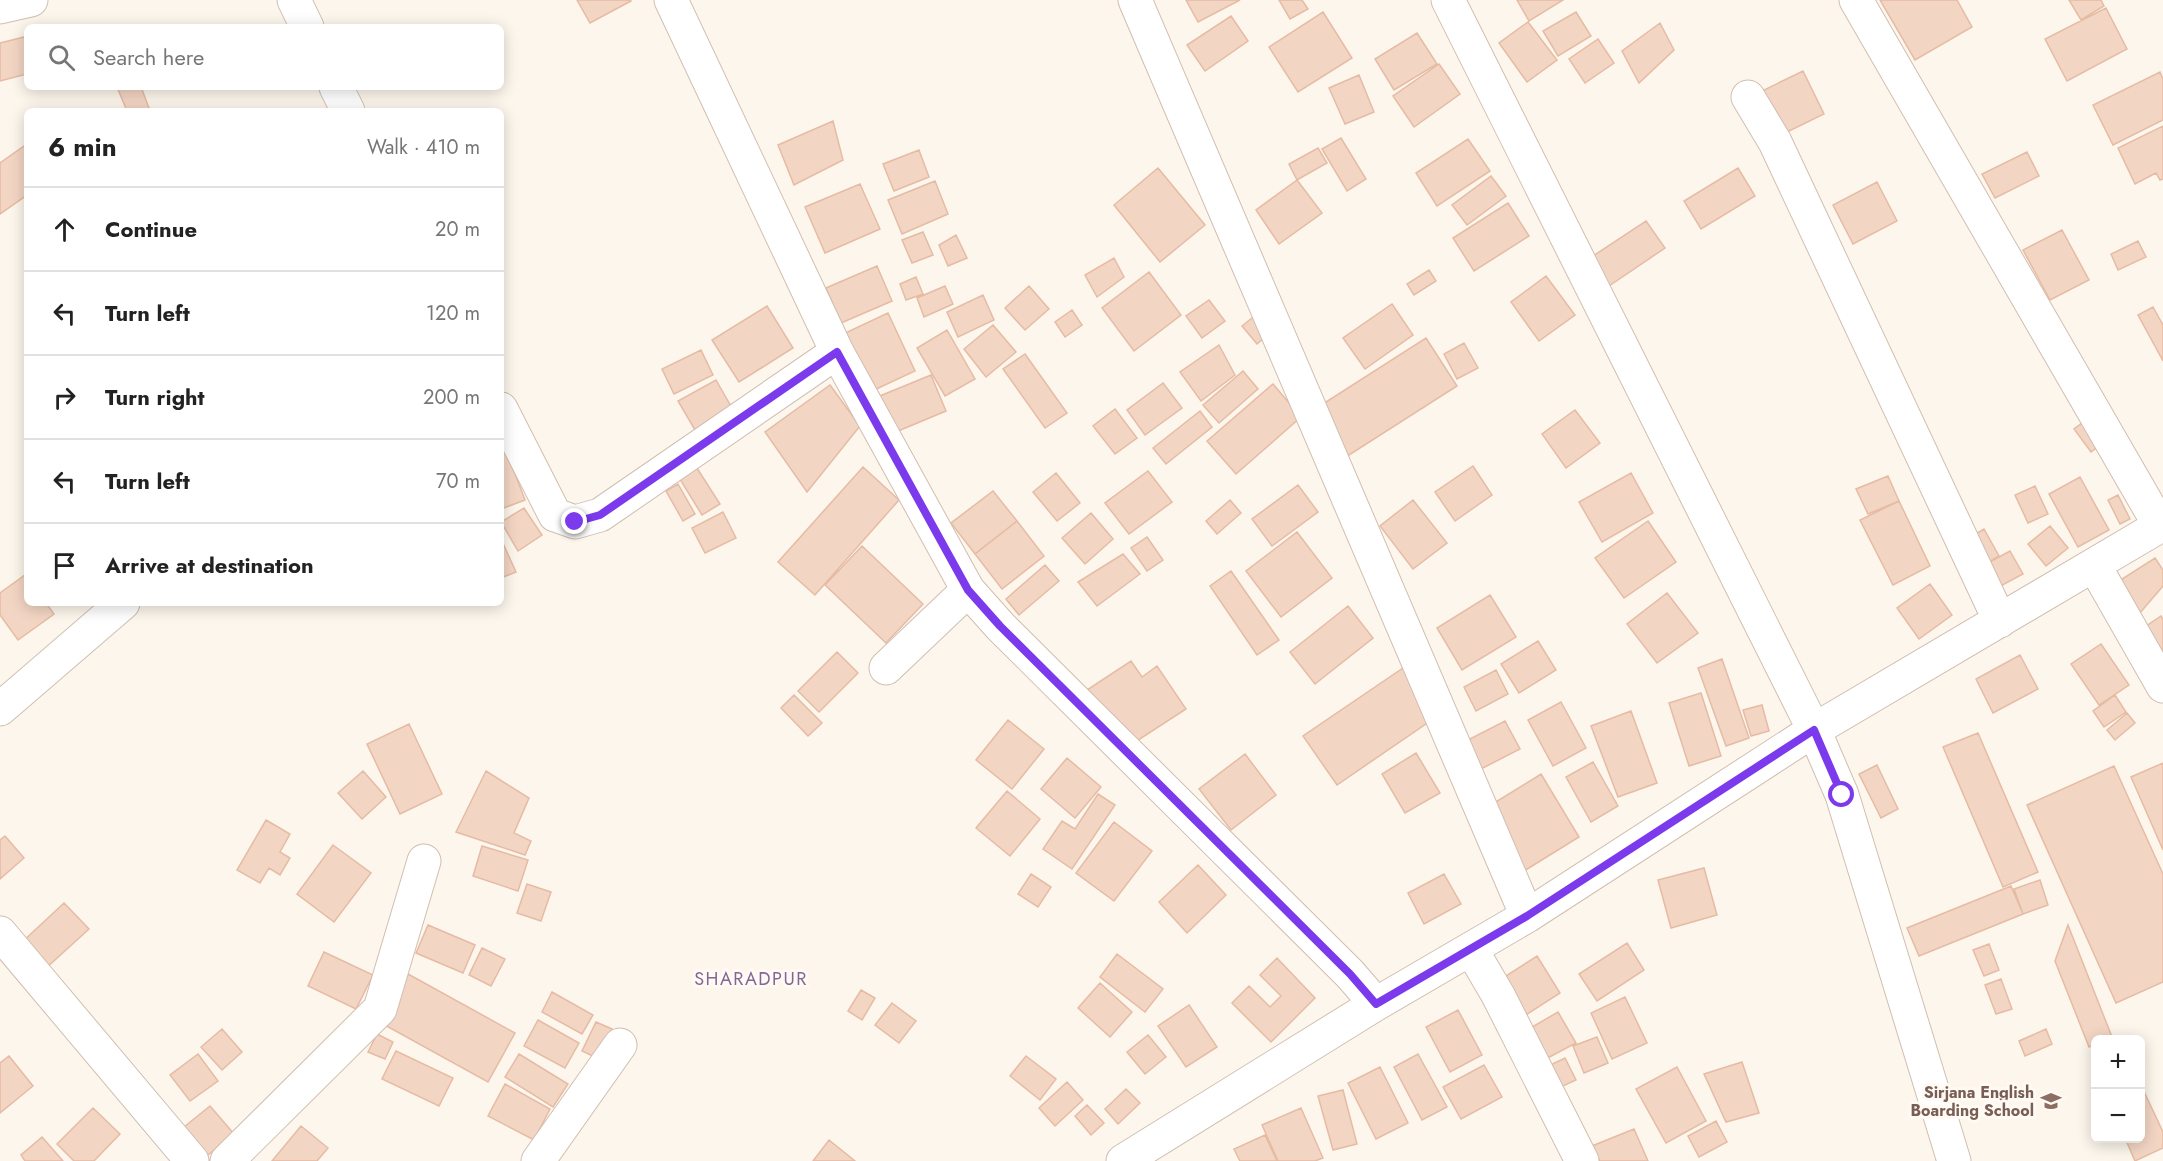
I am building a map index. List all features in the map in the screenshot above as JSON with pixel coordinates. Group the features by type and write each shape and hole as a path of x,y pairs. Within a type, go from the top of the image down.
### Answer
{"street":[{"path":"0,7 31,0"},
{"path":"294,0 306,24"},
{"path":"671,0 837,352 968,590 1000,626 1342,966 1376,1004"},
{"path":"1135,0 1527,916"},
{"path":"1448,0 1814,730 1842,795 1954,1161"},
{"path":"1143,1156 1376,1004 1527,916 1814,730 2162,525 1856,0"},
{"path":"338,90 346,108"},
{"path":"1748,97 1775,142 2000,621"},
{"path":"504,415 555,515 575,522 600,515 837,352"},
{"path":"2094,565 2163,686"},
{"path":"886,668 968,590"},
{"path":"0,709 120,606"},
{"path":"227,1161 380,1009 424,861"},
{"path":"0,933 192,1161"},
{"path":"1472,949 1498,995 1582,1161"},
{"path":"538,1161 620,1046"}],"building":[{"path":"577,0 630,0 631,1 590,23"},
{"path":"1186,0 1240,0 1198,22"},
{"path":"1279,0 1302,0 1308,9 1290,19"},
{"path":"1517,0 1563,0 1529,21"},
{"path":"1880,0 1957,0 1972,27 1915,60"},
{"path":"2069,0 2101,0 2104,6 2081,20"},
{"path":"2106,8 2127,49 2067,81 2045,39"},
{"path":"1323,12 1352,58 1298,92 1269,47"},
{"path":"1576,12 1591,36 1558,56 1543,31"},
{"path":"1231,16 1248,41 1205,71 1187,45"},
{"path":"1528,22 1557,60 1527,82 1499,43"},
{"path":"1660,23 1674,50 1639,83 1622,51"},
{"path":"1417,33 1437,64 1394,90 1375,59"},
{"path":"24,37 24,75 0,81 0,43"},
{"path":"1598,39 1614,63 1585,83 1569,59"},
{"path":"1439,64 1460,94 1414,127 1393,96"},
{"path":"1803,71 1824,114 1783,134 1762,91"},
{"path":"2160,72 2163,79 2163,120 2113,145 2093,105"},
{"path":"1359,75 1374,112 1345,124 1329,88"},
{"path":"118,90 142,90 149,108 126,108"},
{"path":"833,121 843,160 794,185 778,145"},
{"path":"2163,126 2163,179 2160,180 2156,173 2135,184 2118,148"},
{"path":"1341,138 1366,179 1347,191 1322,149"},
{"path":"1468,139 1490,171 1437,206 1416,173"},
{"path":"24,146 24,197 0,214 0,163"},
{"path":"1318,148 1327,163 1297,180 1289,164"},
{"path":"919,150 929,177 894,191 883,164"},
{"path":"2027,152 2039,176 1995,198 1982,174"},
{"path":"1158,168 1205,225 1160,262 1114,205"},
{"path":"1738,168 1755,196 1701,229 1684,201"},
{"path":"1491,176 1506,196 1467,225 1452,205"},
{"path":"1297,180 1322,213 1279,244 1256,210"},
{"path":"935,181 948,214 902,234 888,200"},
{"path":"1877,182 1897,221 1853,244 1833,205"},
{"path":"860,184 880,229 825,253 805,207"},
{"path":"1508,203 1529,236 1474,271 1453,238"},
{"path":"1646,221 1665,248 1606,288 1587,260"},
{"path":"2062,230 2089,280 2050,300 2023,250"},
{"path":"923,232 933,255 912,263 902,240"},
{"path":"956,235 967,258 948,266 939,245"},
{"path":"2138,241 2146,257 2118,270 2111,254"},
{"path":"1114,258 1124,277 1097,297 1085,275"},
{"path":"877,266 892,301 841,323 826,288"},
{"path":"1429,270 1436,281 1414,295 1407,284"},
{"path":"1149,272 1181,315 1134,351 1102,308"},
{"path":"1546,276 1575,315 1539,341 1511,302"},
{"path":"916,277 923,294 906,300 900,284"},
{"path":"945,286 953,304 924,317 917,298"},
{"path":"1029,286 1049,309 1025,330 1005,308"},
{"path":"983,295 994,320 958,337 947,312"},
{"path":"1209,300 1225,321 1202,338 1186,316"},
{"path":"1392,304 1413,335 1365,369 1343,338"},
{"path":"767,306 793,348 739,382 712,340"},
{"path":"2153,307 2163,325 2163,361 2138,315"},
{"path":"1072,310 1082,325 1065,337 1055,322"},
{"path":"888,313 915,371 870,392 843,334"},
{"path":"1257,314 1271,332 1257,344 1242,326"},
{"path":"993,325 1016,352 986,377 964,349"},
{"path":"947,330 975,379 945,396 917,348"},
{"path":"1426,338 1457,386 1346,457 1315,409"},
{"path":"1464,343 1478,368 1457,379 1444,354"},
{"path":"1219,345 1235,375 1201,401 1180,372"},
{"path":"701,350 713,375 674,394 662,369"},
{"path":"1025,354 1067,413 1045,428 1003,369"},
{"path":"1243,371 1258,389 1219,423 1203,405"},
{"path":"931,375 946,411 891,434 875,398"},
{"path":"716,380 732,408 695,430 678,401"},
{"path":"1163,383 1182,408 1145,435 1127,410"},
{"path":"1273,384 1301,417 1236,474 1207,441"},
{"path":"830,385 860,426 807,492 765,432"},
{"path":"1115,409 1137,438 1115,454 1093,426"},
{"path":"1575,410 1600,443 1566,468 1542,434"},
{"path":"1200,411 1212,427 1166,464 1153,448"},
{"path":"2086,420 2103,443 2091,452 2074,429"},
{"path":"504,445 525,500 504,508"},
{"path":"695,465 720,504 702,515 678,476"},
{"path":"1473,466 1492,495 1455,521 1435,492"},
{"path":"863,467 899,500 815,595 778,562"},
{"path":"1148,471 1172,502 1129,534 1105,503"},
{"path":"1056,473 1080,503 1057,521 1033,492"},
{"path":"1631,473 1653,513 1602,542 1579,502"},
{"path":"1888,476 1899,501 1868,514 1856,489"},
{"path":"2080,477 2109,530 2078,547 2049,494"},
{"path":"678,484 695,514 683,521 666,491"},
{"path":"1298,485 1318,512 1272,546 1252,519"},
{"path":"2035,486 2048,514 2028,523 2015,495"},
{"path":"993,491 1017,521 975,554 951,523"},
{"path":"2118,495 2130,519 2120,524 2108,500"},
{"path":"1230,500 1241,513 1217,534 1206,521"},
{"path":"1413,500 1447,543 1413,569 1380,526"},
{"path":"1899,501 1930,566 1893,585 1860,520"},
{"path":"524,508 542,535 518,551 504,527 504,520"},
{"path":"723,512 736,538 705,553 692,528"},
{"path":"1091,513 1113,539 1085,564 1062,538"},
{"path":"1017,521 1044,556 1002,589 975,554"},
{"path":"1648,521 1676,562 1624,598 1595,558"},
{"path":"2050,526 2068,548 2046,566 2028,544"},
{"path":"1984,529 1999,556 1982,566 1967,539"},
{"path":"1297,532 1332,578 1281,617 1246,571"},
{"path":"1147,537 1163,560 1147,571 1131,548"},
{"path":"504,546 516,572 504,577"},
{"path":"862,546 923,604 886,643 825,585"},
{"path":"2010,551 2023,574 1995,589 1982,566"},
{"path":"1123,554 1140,574 1097,606 1078,582"},
{"path":"2155,558 2163,570 2163,586 2139,614 2119,581"},
{"path":"1045,565 1059,581 1019,615 1006,599"},
{"path":"1231,571 1279,640 1257,655 1210,586"},
{"path":"24,576 24,606 48,606 54,614 18,640 0,615 0,593"},
{"path":"1930,584 1952,615 1919,639 1897,608"},
{"path":"1667,593 1698,633 1657,663 1627,624"},
{"path":"1490,595 1516,637 1462,670 1437,628"},
{"path":"1348,606 1373,638 1315,684 1290,652"},
{"path":"2161,616 2163,619 2163,672 2136,633"},
{"path":"1538,641 1556,670 1519,693 1501,664"},
{"path":"2101,644 2129,685 2099,705 2071,664"},
{"path":"837,652 858,673 819,712 798,691"},
{"path":"2020,655 2038,689 1993,713 1976,679"},
{"path":"1722,659 1749,738 1726,746 1698,668"},
{"path":"1131,661 1142,677 1157,666 1186,709 1126,748 1087,690"},
{"path":"1403,668 1436,717 1337,785 1303,736"},
{"path":"1496,670 1508,694 1476,711 1464,687"},
{"path":"1701,693 1721,756 1689,766 1669,703"},
{"path":"794,695 822,723 808,736 781,708"},
{"path":"2115,695 2126,712 2104,727 2093,711"},
{"path":"1561,702 1586,748 1553,766 1528,720"},
{"path":"1762,705 1769,731 1751,736 1743,710"},
{"path":"1631,711 1657,783 1618,797 1591,726"},
{"path":"2127,713 2135,723 2115,740 2107,730"},
{"path":"1008,720 1044,749 1012,789 976,760"},
{"path":"1505,721 1520,749 1477,771 1462,743"},
{"path":"409,724 442,794 400,814 367,744"},
{"path":"1978,733 2038,872 2003,887 1943,747"},
{"path":"1416,753 1440,793 1405,813 1382,774"},
{"path":"1245,754 1276,795 1231,830 1199,789"},
{"path":"1067,758 1101,787 1075,818 1041,789"},
{"path":"1593,762 1618,806 1591,822 1566,777"},
{"path":"2163,763 2163,850 2131,777"},
{"path":"1877,765 1898,809 1881,818 1859,774"},
{"path":"2114,766 2163,874 2163,982 2116,1003 2027,805"},
{"path":"363,771 386,797 362,819 338,793"},
{"path":"486,771 529,798 514,833 531,841 525,855 456,832"},
{"path":"1541,774 1579,837 1524,871 1486,808"},
{"path":"1007,791 1040,819 1010,856 976,828"},
{"path":"1098,794 1115,805 1072,869 1043,849 1062,821 1075,829"},
{"path":"266,820 290,834 280,852 290,858 280,875 269,868 260,883 237,870"},
{"path":"1114,822 1152,851 1114,901 1076,873"},
{"path":"5,836 24,858 0,879 0,840"},
{"path":"333,845 371,873 334,922 297,894"},
{"path":"482,846 528,860 518,891 473,876"},
{"path":"1198,865 1226,895 1187,933 1159,902"},
{"path":"1704,868 1717,915 1671,928 1658,880"},
{"path":"1031,874 1051,887 1038,907 1018,894"},
{"path":"1444,874 1461,904 1424,924 1408,893"},
{"path":"2040,880 2048,905 2023,914 2014,889"},
{"path":"527,884 551,892 541,921 517,913"},
{"path":"2011,886 2023,914 1919,956 1907,928"},
{"path":"64,903 89,929 44,970 20,944"},
{"path":"428,925 475,945 463,973 416,953"},
{"path":"2068,925 2111,1035 2091,1035 2091,1046 2089,1047 2055,961"},
{"path":"1627,943 1644,970 1597,1001 1579,974"},
{"path":"1989,944 1999,970 1984,976 1973,950"},
{"path":"482,948 505,959 491,986 469,975"},
{"path":"324,952 373,975 356,1009 308,986"},
{"path":"1117,954 1163,989 1145,1012 1100,977"},
{"path":"1537,956 1560,993 1518,1020 1495,983"},
{"path":"1277,958 1315,998 1271,1042 1232,1003 1249,986 1270,1007 1281,996 1260,975"},
{"path":"408,974 515,1033 488,1082 381,1023"},
{"path":"2001,979 2012,1009 1996,1014 1985,985"},
{"path":"1100,983 1132,1012 1110,1037 1078,1008"},
{"path":"861,990 875,998 862,1020 848,1011"},
{"path":"552,992 593,1015 582,1034 542,1012"},
{"path":"1625,997 1647,1043 1612,1059 1591,1013"},
{"path":"892,1003 916,1021 899,1043 875,1025"},
{"path":"1189,1005 1217,1047 1186,1067 1158,1026"},
{"path":"1458,1010 1482,1055 1450,1072 1426,1027"},
{"path":"1558,1012 1576,1043 1544,1060 1527,1030"},
{"path":"538,1020 579,1043 565,1068 524,1046"},
{"path":"596,1022 612,1029 599,1059 582,1051"},
{"path":"222,1029 242,1052 222,1070 201,1047"},
{"path":"2046,1029 2052,1044 2025,1056 2019,1041"},
{"path":"377,1034 393,1042 385,1059 368,1052"},
{"path":"1148,1035 1166,1057 1145,1074 1127,1052"},
{"path":"1597,1037 1608,1063 1584,1073 1573,1046"},
{"path":"396,1051 453,1078 439,1106 382,1079"},
{"path":"198,1054 218,1081 190,1101 170,1075"},
{"path":"519,1054 568,1084 553,1107 505,1077"},
{"path":"1418,1054 1447,1107 1422,1120 1394,1067"},
{"path":"9,1056 33,1086 0,1113 0,1063"},
{"path":"1026,1056 1056,1079 1040,1100 1010,1076"},
{"path":"1565,1058 1576,1080 1552,1091 1542,1069"},
{"path":"1742,1062 1759,1113 1726,1122 1704,1074"},
{"path":"1484,1065 1502,1097 1461,1119 1443,1087"},
{"path":"1380,1067 1408,1123 1376,1139 1348,1083"},
{"path":"1677,1067 1706,1121 1666,1143 1636,1089"},
{"path":"1067,1082 1083,1100 1055,1126 1039,1108"},
{"path":"505,1084 550,1109 534,1140 488,1116"},
{"path":"1126,1089 1140,1103 1118,1124 1105,1109"},
{"path":"1343,1090 1357,1144 1333,1150 1318,1096"},
{"path":"2145,1094 2163,1132 2163,1148 2135,1161 2127,1143 2145,1143"},
{"path":"1087,1105 1104,1123 1091,1135 1075,1116"},
{"path":"210,1106 234,1134 203,1159 179,1131"},
{"path":"93,1108 120,1134 94,1161 74,1161 57,1144"},
{"path":"1301,1108 1323,1158 1315,1161 1278,1161 1262,1125"},
{"path":"1716,1121 1727,1142 1699,1157 1688,1136"},
{"path":"301,1126 328,1148 317,1161 272,1161"},
{"path":"1634,1129 1648,1161 1600,1161 1592,1146"},
{"path":"1265,1135 1277,1161 1240,1161 1234,1149"},
{"path":"42,1137 63,1161 25,1161 21,1155"},
{"path":"829,1140 855,1161 813,1161"}],"place":[{"name":"Sirjana English Boarding School","path":"2051,1101"}],"district":[{"name":"SHARADPUR","path":"751,979"}],"route":[{"path":"575,522 600,515 837,352 968,590 1000,626 1350,974 1376,1004 1527,916 1814,730 1842,795"}]}
